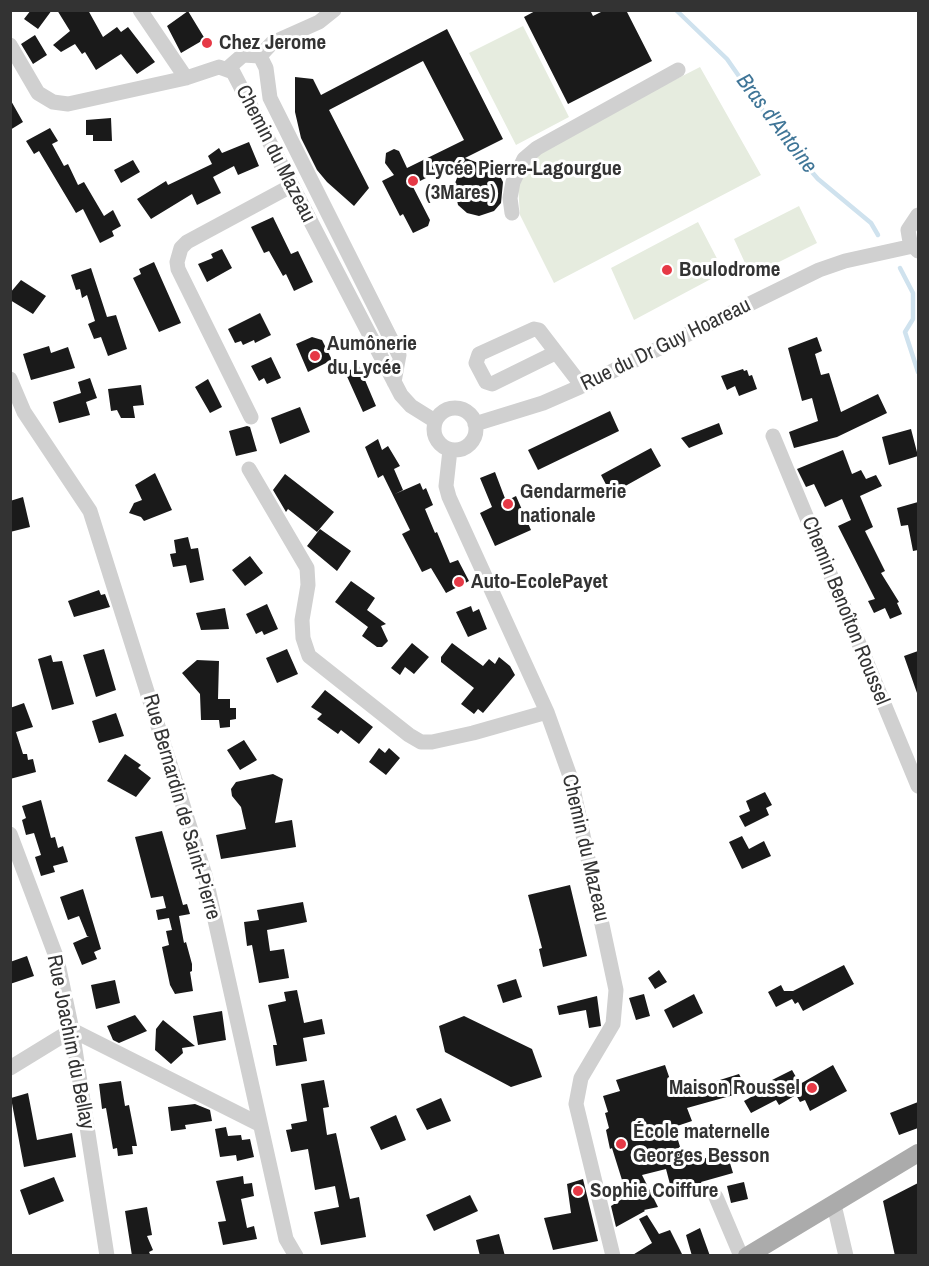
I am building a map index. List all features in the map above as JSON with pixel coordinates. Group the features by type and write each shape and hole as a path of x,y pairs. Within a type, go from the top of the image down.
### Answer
{"main road":[{"path":"747,1255 918,1153"}],"street":[{"path":"140,10 186,78"},
{"path":"260,56 272,43 319,22 333,10"},
{"name":"Chemin du Mazeau","path":"10,45 38,93 53,102 68,105 186,78 219,67 227,69 238,82 394,382 411,406 435,421"},
{"path":"227,69 243,55 260,56"},
{"path":"260,56 266,68 270,98 399,355 394,382"},
{"path":"512,213 510,198 515,176 524,159 537,148 678,70"},
{"path":"251,417 177,262 187,242 291,186"},
{"path":"913,245 910,224 918,215"},
{"name":"Rue du Dr Guy Hoareau","path":"475,424 543,403 582,386 819,270 913,245"},
{"path":"555,353 492,384 486,382 476,363 479,354 534,329 539,330 582,386"},
{"name":"Rue Bernardin de Saint-Pierre","path":"10,379 24,412 90,511 205,875 286,1239 296,1256"},
{"path":"456,408 467,412 475,424 475,436 468,446 450,450 436,439 435,421 444,410 456,408"},
{"name":"Chemin Benoîton Roussel","path":"773,436 918,786"},
{"name":"Chemin du Mazeau","path":"450,450 446,486 449,497 547,712 571,779 615,990 613,1024 581,1078 576,1104 581,1154 613,1256"},
{"path":"249,469 307,567 308,585 302,620 303,638 309,656 408,735 421,742 432,742 473,733 547,712"},
{"name":"Rue Joachim du Bellay","path":"10,834 57,959 72,1030 107,1256"},
{"path":"10,1068 72,1030 259,1124"},
{"path":"716,1197 747,1255"},
{"path":"834,1205 846,1256"}],"shaded area":[{"path":"523,26 569,117 516,145 469,53"},
{"path":"700,67 761,175 554,283 520,215 518,186 526,166 550,144"},
{"path":"799,206 817,243 751,276 734,239"},
{"name":"Boulodrome","path":"698,222 724,272 634,320 611,268"}],"building":[{"path":"31,10 52,10 38,29 24,19"},
{"path":"57,10 88,10 103,37 117,27 121,32 128,27 155,62 137,74 121,54 96,70 85,52 82,54 75,44 61,52 53,45 70,31"},
{"path":"537,10 590,10 593,16 605,10 626,10 652,61 568,104 524,17"},
{"path":"188,11 205,39 181,53 167,26"},
{"path":"447,29 503,139 465,158 497,170 503,182 501,203 494,211 479,216 467,213 458,205 454,186 464,159 412,185 430,220 428,226 413,233 403,214 400,216 382,181 394,175 385,163 386,153 394,149 399,151 407,168 464,140 423,61 329,110 369,188 354,206 317,170 301,138 295,112 295,77 313,79 321,95"},
{"path":"35,35 47,55 33,64 21,44"},
{"path":"10,99 23,122 10,130"},
{"path":"111,118 112,141 93,141 93,135 86,135 86,120"},
{"path":"50,128 58,141 52,144 64,166 68,164 78,185 84,182 104,216 113,210 121,226 112,231 114,236 100,243 83,209 76,213 39,151 34,154 26,141"},
{"path":"249,142 259,166 238,175 234,166 213,177 221,193 197,205 192,194 151,219 137,199 166,181 168,185 212,164 208,156 219,148 222,153"},
{"path":"133,160 140,172 121,183 114,170"},
{"path":"273,217 291,254 298,251 313,282 294,291 286,274 283,276 269,251 264,253 251,227"},
{"path":"222,249 232,268 207,282 198,264 213,258 211,254"},
{"path":"154,262 181,323 159,332 133,278 141,274 139,269"},
{"path":"91,268 107,317 116,315 127,349 108,356 101,337 94,339 88,324 95,321 87,295 82,298 80,289 76,290 71,275"},
{"path":"21,280 46,296 33,314 10,300 10,293"},
{"path":"260,313 271,335 255,343 254,340 243,345 241,341 235,343 228,329"},
{"name":"Aumônerie du Lycée","path":"312,337 322,340 332,360 308,372 296,344"},
{"path":"817,337 822,351 815,354 821,375 829,373 841,412 878,394 887,413 837,437 794,448 789,432 818,421 812,398 802,401 788,348"},
{"path":"49,346 51,353 68,347 75,368 31,380 23,354"},
{"path":"271,357 281,378 267,384 264,378 259,381 251,366"},
{"path":"359,366 376,406 363,412 345,372"},
{"path":"743,369 747,370 749,376 752,375 757,389 739,396 735,386 727,390 721,376"},
{"path":"90,378 97,398 86,402 90,415 59,423 53,402 81,393 78,382"},
{"path":"208,379 222,407 210,413 195,387"},
{"path":"141,385 144,405 133,406 135,418 121,418 117,410 111,411 108,389"},
{"path":"300,407 310,432 280,444 271,418"},
{"path":"610,411 619,431 538,470 528,450"},
{"path":"719,423 723,434 689,448 681,438"},
{"path":"250,427 257,451 236,456 229,431"},
{"path":"911,429 918,456 889,465 882,437"},
{"path":"378,439 382,450 388,446 400,466 394,469 403,490 395,494 420,483 423,490 426,488 433,505 425,509 435,533 437,532 450,563 458,560 469,581 446,593 431,568 422,572 402,534 410,530 383,475 378,478 365,447"},
{"path":"651,448 661,466 611,494 601,475"},
{"path":"843,450 852,474 861,470 866,479 876,475 882,486 860,496 873,527 865,531 885,571 881,573 899,602 897,603 902,614 890,619 885,608 874,613 868,601 875,599 838,526 851,520 842,499 825,507 814,484 806,487 797,469"},
{"path":"495,472 506,501 516,496 531,530 495,546 480,513 492,507 480,478"},
{"path":"155,473 172,510 144,521 141,517 129,513 134,503 142,500 135,485"},
{"path":"285,474 334,512 317,532 288,509 286,512 273,490"},
{"path":"23,497 30,527 10,532 10,501"},
{"path":"918,502 918,550 913,551 908,525 901,526 897,508"},
{"path":"320,529 351,551 337,571 307,546"},
{"path":"188,537 191,549 198,548 204,580 190,583 186,565 173,567 170,554 176,553 174,540"},
{"path":"250,556 263,573 245,586 232,570"},
{"path":"351,581 375,598 367,610 386,624 381,626 388,641 382,647 377,647 362,636 368,627 335,602"},
{"path":"99,590 101,595 105,594 110,607 74,617 68,601"},
{"path":"267,604 278,629 264,635 262,631 256,634 246,614"},
{"path":"471,606 473,612 479,609 487,629 468,637 456,612"},
{"path":"225,608 229,629 201,630 196,613"},
{"path":"412,643 429,657 414,674 405,667 400,675 391,668"},
{"path":"452,643 483,666 489,659 495,664 499,657 510,666 515,675 483,713 478,709 474,714 461,704 474,688 441,662 441,657"},
{"path":"104,649 116,690 96,697 83,655"},
{"path":"287,649 298,674 277,683 266,658"},
{"path":"918,651 918,693 917,693 904,656"},
{"path":"51,655 53,662 62,661 74,704 52,710 38,659"},
{"path":"197,660 219,661 218,699 230,699 230,708 236,708 236,719 230,720 230,727 220,728 219,720 201,720 200,694 182,673"},
{"path":"325,690 373,727 359,744 341,730 338,734 317,719 322,714 311,707"},
{"path":"24,703 33,727 16,732 23,754 27,754 28,760 33,759 36,772 10,779 10,708"},
{"path":"116,713 124,736 99,743 92,721"},
{"path":"244,740 257,760 240,770 227,750"},
{"path":"379,748 385,753 389,748 400,758 386,775 369,762"},
{"path":"125,754 141,765 138,768 151,778 136,797 107,781"},
{"path":"273,774 283,779 275,823 292,820 296,847 221,859 216,835 246,829 241,807 232,796 231,789 236,782"},
{"path":"765,792 772,805 766,808 769,815 745,827 739,816 750,811 746,801"},
{"path":"41,800 51,838 55,837 58,848 63,846 68,862 53,866 55,872 41,876 35,857 41,855 34,833 26,835 22,820 26,818 22,806"},
{"path":"162,831 183,905 187,904 190,914 179,916 184,943 186,942 192,964 190,972 193,991 175,994 170,985 162,947 169,945 166,931 172,930 169,918 158,920 156,910 166,908 163,896 151,898 135,837"},
{"path":"742,836 749,849 764,841 771,856 742,869 729,842"},
{"path":"570,885 587,956 543,967 539,949 542,948 528,895"},
{"path":"83,889 101,949 94,952 97,959 82,965 73,943 89,936 79,916 68,920 60,897"},
{"path":"303,902 307,922 267,930 270,951 284,949 289,978 259,983 252,945 247,946 244,922 259,920 257,910"},
{"path":"27,956 34,976 10,984 10,962"},
{"path":"844,965 854,984 803,1011 798,1002 795,1004 792,999 776,1007 768,992 781,985 784,991 793,991"},
{"path":"659,970 667,982 655,989 648,978"},
{"path":"516,979 522,997 503,1003 497,985"},
{"path":"115,980 120,1003 96,1009 91,985"},
{"path":"297,990 304,1023 322,1019 325,1034 303,1038 307,1061 276,1066 273,1045 277,1045 268,1005 286,1001 284,992"},
{"path":"644,994 650,1016 636,1020 629,998"},
{"path":"694,994 703,1013 673,1028 664,1010"},
{"path":"597,996 601,1026 589,1028 586,1010 559,1015 557,1006"},
{"path":"222,1011 226,1040 198,1045 193,1016"},
{"path":"135,1015 147,1031 119,1043 113,1040 107,1026"},
{"path":"464,1016 532,1049 542,1077 511,1087 445,1052 439,1026"},
{"path":"163,1020 195,1046 182,1048 183,1053 171,1064 155,1050 156,1029"},
{"path":"665,1065 675,1094 739,1074 748,1091 687,1108 692,1121 674,1127 685,1163 727,1153 733,1173 701,1182 703,1187 685,1192 684,1185 671,1188 666,1169 642,1175 658,1207 644,1210 616,1227 611,1206 627,1196 612,1148 610,1149 606,1130 609,1128 605,1113 608,1112 603,1096 620,1091 616,1080"},
{"path":"833,1065 847,1091 810,1111 805,1100 800,1102 796,1095 779,1105 776,1100 751,1113 744,1101 774,1084 772,1080 792,1070 800,1084"},
{"path":"324,1080 329,1107 323,1108 327,1135 336,1133 350,1199 359,1197 366,1237 321,1245 314,1212 339,1207 335,1186 315,1190 308,1149 291,1152 286,1130 292,1129 291,1124 307,1121 301,1084"},
{"path":"121,1081 125,1106 129,1105 137,1146 132,1146 133,1154 118,1156 117,1148 113,1149 106,1108 102,1109 99,1084"},
{"path":"28,1093 37,1140 72,1133 76,1157 24,1167 11,1098"},
{"path":"441,1098 451,1121 427,1130 416,1109"},
{"path":"918,1102 918,1128 899,1135 890,1113"},
{"path":"195,1104 210,1110 212,1121 185,1125 186,1129 171,1131 168,1107"},
{"path":"396,1115 406,1140 381,1150 370,1127"},
{"path":"226,1127 228,1136 241,1135 242,1140 250,1139 254,1157 237,1161 236,1155 220,1157 215,1129"},
{"path":"243,1176 244,1184 252,1183 254,1196 241,1199 247,1228 254,1226 257,1239 223,1245 218,1222 226,1221 216,1181"},
{"path":"54,1177 64,1201 29,1215 20,1190"},
{"path":"583,1179 598,1241 553,1250 544,1218 571,1213 567,1184"},
{"path":"744,1182 748,1199 731,1203 727,1186"},
{"path":"918,1183 918,1256 895,1256 883,1201"},
{"path":"470,1195 478,1211 434,1231 426,1215"},
{"path":"147,1207 152,1235 147,1236 153,1250 149,1252 151,1256 132,1256 125,1211"},
{"path":"647,1215 659,1234 670,1230 683,1256 631,1256 652,1243 639,1219"},
{"path":"700,1228 710,1256 692,1256 686,1235"},
{"path":"499,1234 505,1256 480,1256 476,1240"}],"waterway":[{"name":"Bras d'Antoine","path":"676,10 727,59 782,138 818,179 871,223 878,235"},
{"name":"Bras d'Antoine","path":"900,268 913,293 913,319 905,332 918,372"}],"place":[{"name":"Chez Jerome","path":"207,43"},
{"name":"Lycée Pierre-Lagourgue (3Mares)","path":"413,181"},
{"name":"Boulodrome","path":"667,270"},
{"name":"Aumônerie du Lycée","path":"315,356"},
{"name":"Gendarmerie nationale","path":"508,504"},
{"name":"Auto-EcolePayet","path":"459,582"},
{"name":"Maison Roussel","path":"812,1088"},
{"name":"École maternelle Georges Besson","path":"621,1144"},
{"name":"Sophie Coiffure","path":"578,1191"}]}
